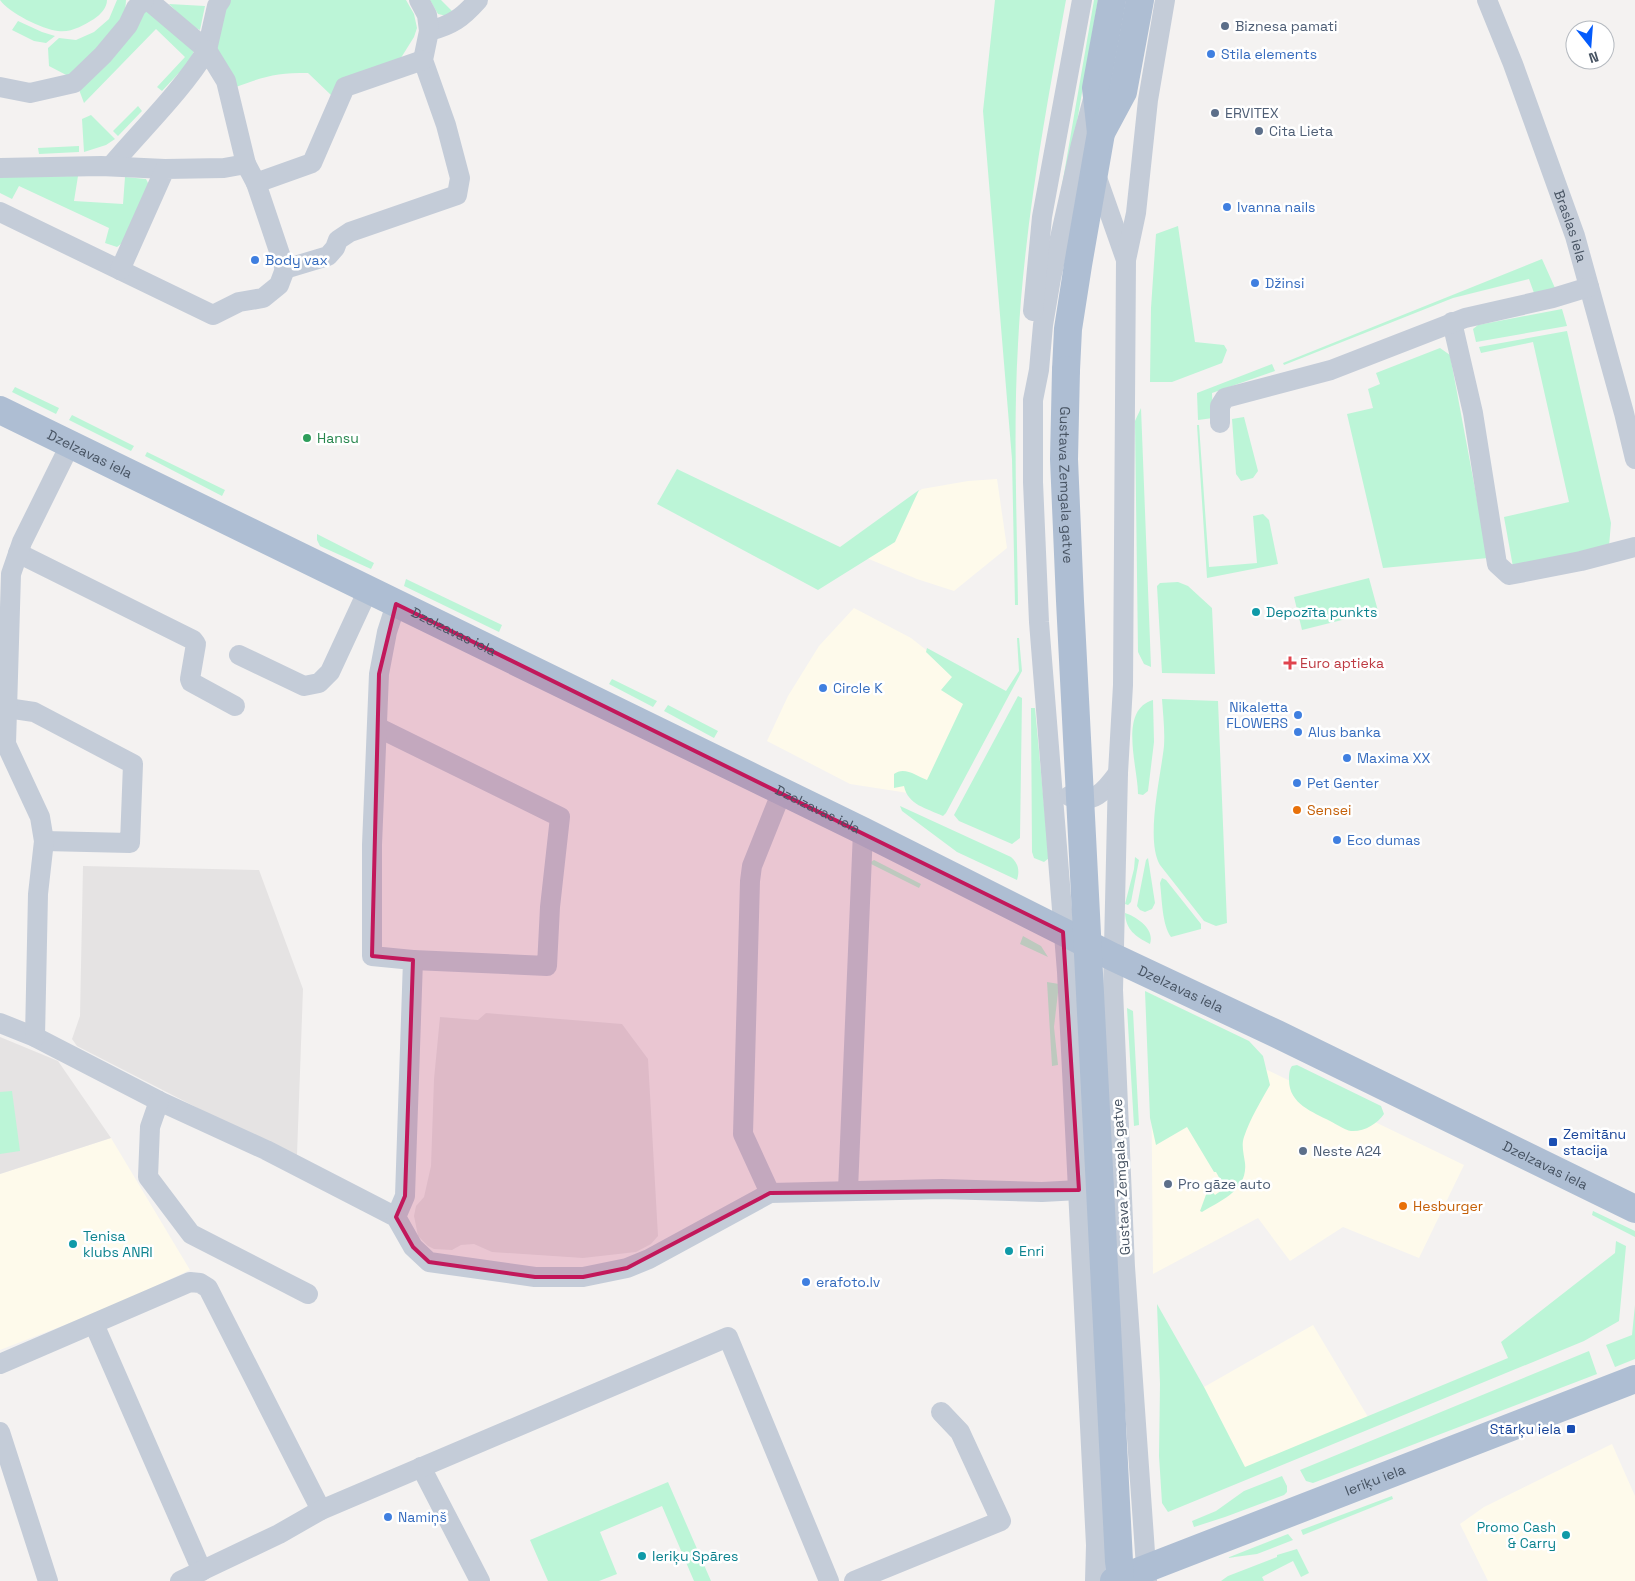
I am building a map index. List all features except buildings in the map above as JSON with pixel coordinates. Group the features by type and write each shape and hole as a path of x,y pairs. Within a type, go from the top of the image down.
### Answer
{"main road":[{"name":"Gustava Zemgala gatve","path":"1112,0 1096,88 1101,133 1068,329 1064,459 1120,1581"},
{"name":"Gustava Zemgala gatve","path":"1101,133 1122,92 1140,0"},
{"name":"Dzelzavas iela","path":"0,410 782,791 1113,957 1278,1034 1635,1209"},
{"name":"Ieriķu iela","path":"1114,1581 1146,1574 1635,1379"}],"street":[{"path":"0,87 30,93 74,83 103,55 128,25 136,8 144,0"},
{"path":"0,212 213,315 239,302 263,298 279,285 285,269 256,183 246,164 226,81 207,50 148,0"},
{"path":"111,166 197,66 207,50 217,6 221,0"},
{"path":"285,269 328,256 335,248 338,240 350,232 457,195 460,178 446,125 423,60 429,31 426,15 419,0"},
{"path":"429,31 448,26 466,14 478,0"},
{"name":"Gustava Zemgala gatve","path":"1082,0 1042,217 1030,356 1033,400 1033,482 1039,622 1067,972 1096,1545 1095,1581"},
{"name":"Gustava Zemgala gatve","path":"1146,1574 1125,1267 1113,998 1113,957 1118,773 1123,685 1126,260 1136,213 1148,100 1166,0"},
{"name":"Braslas iela","path":"1487,0 1513,64 1575,236 1635,459"},
{"path":"256,183 312,163 345,87 423,60"},
{"name":"Gustava Zemgala gatve","path":"1033,400 1039,370 1043,325 1051,278 1081,144 1096,88"},
{"path":"0,168 111,166 165,169 224,168 246,164"},
{"path":"120,270 165,169"},
{"name":"Gustava Zemgala gatve","path":"1094,172 1126,260"},
{"path":"1220,423 1220,406 1225,398 1331,370 1452,322 1589,288"},
{"path":"1452,322 1472,413 1497,564 1509,576 1581,561 1635,547"},
{"path":"35,1037 38,894 44,841 40,817 6,744 11,574 22,542 70,445"},
{"path":"18,553 193,640 196,644 191,682 236,706"},
{"path":"240,655 304,686 319,683 330,672 368,590"},
{"path":"377,727 560,817 550,907 547,966 413,960 372,956 372,845 379,674 387,632 396,604"},
{"path":"7,708 34,712 133,764 130,842 44,841"},
{"path":"1052,786 1075,799 1090,799 1106,789 1118,773"},
{"path":"770,1192 743,1134 750,881 752,866 782,791"},
{"path":"848,1190 863,831"},
{"path":"396,1216 405,1196 413,960"},
{"path":"0,1023 35,1037 159,1101 266,1150 396,1216 412,1247 429,1262 534,1277 583,1276 628,1268 649,1259 770,1192 942,1188 1042,1192 1079,1190"},
{"path":"159,1101 150,1128 148,1177 191,1234 308,1294"},
{"path":"0,1364 190,1282 200,1283 208,1288 321,1510"},
{"path":"94,1324 202,1570"},
{"path":"180,1581 279,1534 321,1510 728,1337 829,1581"},
{"path":"854,1581 1001,1520 960,1432 941,1412"},
{"path":"0,1432 48,1581"},
{"path":"421,1467 480,1581"}],"highlighted area":[{"path":"396,604 1063,932 1079,1190 770,1193 627,1268 583,1277 535,1277 429,1262 413,1247 396,1217 405,1196 413,960 372,956 379,674"}],"shaded area":[{"path":"997,479 1007,548 954,591 917,579 840,547 922,489 968,481"},
{"name":"Circle K","path":"854,608 911,638 978,691 921,795 850,784 767,741 788,696 819,646"},
{"path":"83,866 259,870 303,989 297,1155 289,1155 77,1046 72,1039 80,1016"},
{"path":"486,1013 622,1024 648,1059 658,1236 651,1244 636,1252 583,1258 492,1252 474,1244 461,1245 452,1250 434,1249 418,1236 414,1216 416,1206 424,1197 431,1166 434,1079 440,1017 478,1020"},
{"path":"1158,1017 1464,1165 1419,1258 1343,1227 1290,1261 1258,1218 1153,1274 1151,1046"},
{"path":"0,1037 58,1061 111,1138 0,1174"},
{"name":"Tenisa klubs ANRI","path":"111,1138 190,1270 111,1307 0,1350 0,1174"},
{"path":"1313,1325 1368,1417 1244,1468 1204,1387"},
{"name":"Promo Cash & Carry","path":"1612,1444 1635,1496 1635,1581 1488,1581 1460,1524 1484,1507"}],"green space":[{"path":"0,0 107,0 103,11 94,19 68,31 58,31 26,20 4,5"},
{"path":"117,0 126,0 125,14 117,30 70,77 49,66 48,48 59,38 76,40 94,32 109,19"},
{"path":"228,0 406,0 414,14 417,28 414,37 399,61 331,95 308,73 271,76 236,87 213,43"},
{"path":"430,0 441,0 453,12 447,16 438,14"},
{"path":"995,0 1066,0 1036,171 1021,301 1016,409 1018,605 1015,605 1012,459 983,111"},
{"path":"1094,0 1098,0 1064,197 1060,197"},
{"path":"169,4 205,6 200,30 191,26"},
{"path":"143,5 195,48 190,61 162,91 157,87 185,57 156,29 84,103 78,87"},
{"path":"18,21 55,36 46,43 34,41 12,30"},
{"path":"138,106 142,111 118,136 113,131"},
{"path":"91,115 115,139 106,145 84,152 82,119"},
{"path":"79,146 79,152 39,154 38,148"},
{"path":"78,176 74,201 123,204 125,177 146,179 150,187 126,240 117,247 105,243 109,228 19,186 12,199 0,193 0,177"},
{"path":"1178,226 1195,342 1224,345 1227,350 1222,363 1172,382 1150,382 1151,308 1156,234"},
{"path":"1542,259 1555,288 1534,293 1529,279 1453,298 1284,365 1283,363"},
{"path":"1562,309 1567,326 1476,342 1473,329 1478,325"},
{"path":"1567,331 1611,523 1609,546 1513,567 1504,517 1569,502 1533,342 1481,353 1479,347"},
{"path":"1440,348 1450,355 1488,558 1383,568 1347,414 1373,408 1368,389 1380,384 1376,373"},
{"path":"1272,364 1275,371 1212,393 1213,418 1198,420 1197,393"},
{"path":"15,387 59,408 56,414 12,392"},
{"path":"1141,408 1151,667 1144,664 1138,652 1135,421"},
{"path":"72,415 134,446 131,451 69,420"},
{"path":"1244,417 1258,471 1253,478 1241,481 1236,474 1232,419"},
{"path":"1197,425 1199,425 1209,567 1257,563 1253,516 1263,514 1269,520 1278,564 1207,578"},
{"path":"147,452 225,490 222,496 145,456"},
{"path":"677,469 840,547 919,490 895,542 818,590 657,504"},
{"path":"317,534 374,563 371,569 320,546"},
{"path":"1369,578 1378,611 1302,630 1294,597"},
{"path":"406,579 502,625 499,632 404,586"},
{"path":"1178,582 1188,586 1212,608 1215,674 1162,673 1157,586 1160,583"},
{"path":"1017,638 1019,638 1022,671 946,813 943,816 914,802 909,798 904,786 894,788 894,774 902,771 911,772 927,780 963,704 941,690 952,677 926,652 927,648 1006,691 1019,671"},
{"path":"612,679 657,701 653,707 609,684"},
{"path":"1018,696 1022,698 1020,838 1012,844 959,821 954,815"},
{"path":"1162,699 1218,701 1227,923 1216,926 1204,921 1160,865 1156,854 1154,840 1155,807 1164,746"},
{"path":"1153,700 1154,742 1148,791 1143,795 1138,794 1132,741 1133,727 1136,715 1142,706"},
{"path":"668,705 718,731 714,738 664,711"},
{"path":"1031,708 1035,708 1049,858 1044,862 1034,858 1032,852"},
{"path":"900,806 1011,857 1018,867 1017,880 957,852 902,811"},
{"path":"1135,857 1139,860 1131,902 1128,905 1125,904 1134,869"},
{"path":"1148,858 1155,903 1152,909 1145,912 1137,906 1146,860"},
{"path":"874,860 921,884 919,888 869,863"},
{"path":"1162,878 1166,880 1201,924 1201,929 1171,937 1166,926 1163,911 1160,883"},
{"path":"1125,913 1135,917 1144,924 1150,933 1150,944 1132,932 1127,924"},
{"path":"1023,936 1041,946 1048,957 1020,944"},
{"path":"1047,982 1059,984 1054,1027 1058,1065 1052,1066"},
{"path":"1145,991 1249,1041 1263,1056 1270,1085 1252,1117 1243,1140 1245,1172 1242,1180 1231,1194 1202,1212 1200,1211 1207,1192 1211,1190 1215,1195 1225,1188 1187,1127 1156,1145 1150,1118"},
{"path":"1127,1008 1133,1011 1139,1125 1134,1126"},
{"path":"1297,1065 1381,1106 1384,1114 1370,1127 1351,1131 1310,1110 1297,1101 1290,1088 1290,1071 1292,1066"},
{"path":"12,1091 20,1151 0,1154 0,1092"},
{"path":"1593,1211 1635,1231 1635,1237 1592,1215"},
{"path":"1616,1241 1626,1246 1619,1321 1584,1341 1168,1512 1162,1503 1159,1456 1160,1384 1157,1304 1204,1387 1245,1467 1508,1358 1501,1342 1615,1253"},
{"path":"1635,1305 1635,1359 1615,1367 1606,1345 1632,1335"},
{"path":"1589,1351 1597,1374 1313,1483 1306,1481 1300,1470"},
{"path":"1282,1476 1287,1486 1287,1492 1284,1495 1194,1527 1192,1521 1216,1511 1244,1491"},
{"path":"668,1482 711,1581 694,1581 662,1506 600,1532 617,1574 599,1581 548,1581 530,1540"},
{"path":"1392,1496 1393,1499 1303,1535 1301,1530"},
{"path":"1288,1534 1293,1540 1257,1554 1227,1558"},
{"path":"1297,1549 1309,1573 1301,1577 1293,1561 1262,1577 1264,1581 1221,1581 1228,1576 1277,1557 1277,1555"}],"place":[{"name":"Biznesa pamati","path":"1225,26"},
{"name":"Stila elements","path":"1211,54"},
{"name":"ERVITEX","path":"1215,113"},
{"name":"Cita Lieta","path":"1259,131"},
{"name":"Ivanna nails","path":"1227,207"},
{"name":"Body vax","path":"255,260"},
{"name":"Džinsi","path":"1255,283"},
{"name":"Hansu","path":"307,438"},
{"name":"Depozīta punkts","path":"1256,612"},
{"name":"Euro aptieka","path":"1290,663"},
{"name":"Circle K","path":"823,688"},
{"name":"Nikaletta FLOWERS","path":"1298,715"},
{"name":"Alus banka","path":"1298,732"},
{"name":"Maxima XX","path":"1347,758"},
{"name":"Pet Genter","path":"1297,783"},
{"name":"Sensei","path":"1297,810"},
{"name":"Eco dumas","path":"1337,840"},
{"name":"Zemitānu stacija","path":"1553,1142"},
{"name":"Neste A24","path":"1303,1151"},
{"name":"Pro gāze auto","path":"1168,1184"},
{"name":"Hesburger","path":"1403,1206"},
{"name":"Tenisa klubs ANRI","path":"73,1244"},
{"name":"Enri","path":"1009,1251"},
{"name":"erafoto.lv","path":"806,1282"},
{"name":"Stārķu iela","path":"1571,1429"},
{"name":"Namiņš","path":"388,1517"},
{"name":"Promo Cash & Carry","path":"1566,1535"},
{"name":"Ieriķu Spāres","path":"642,1556"}]}
